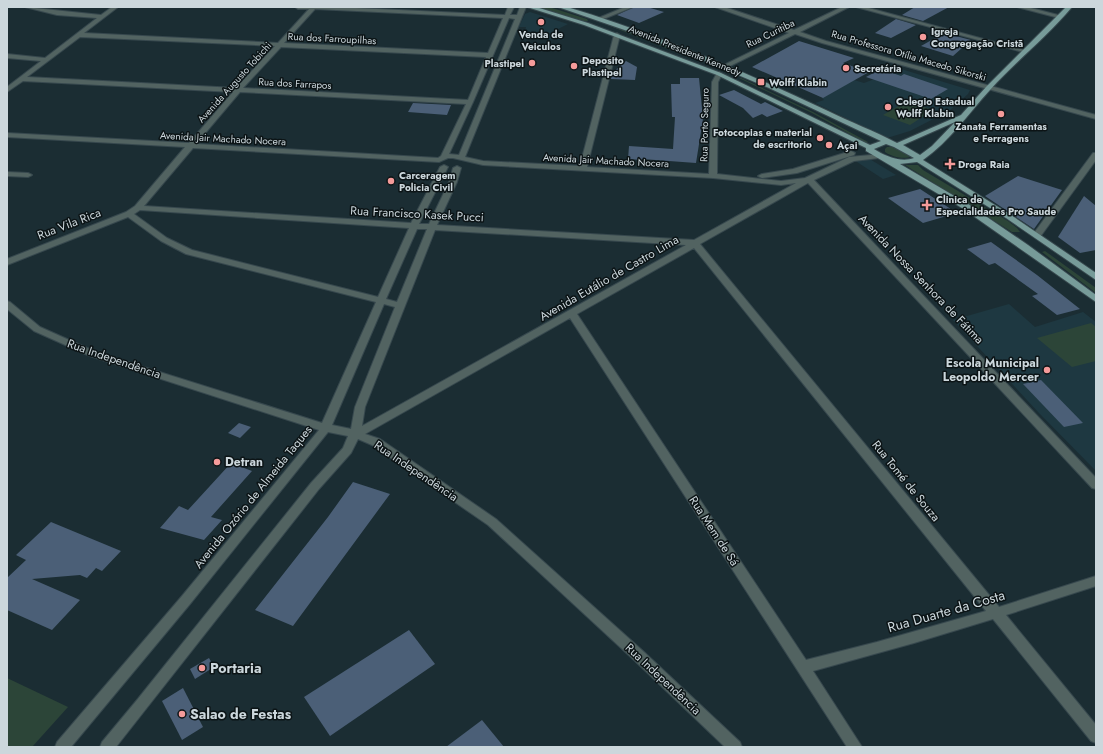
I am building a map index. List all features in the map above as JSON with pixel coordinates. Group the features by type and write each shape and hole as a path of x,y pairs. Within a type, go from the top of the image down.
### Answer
{"main road":[{"name":"Avenida Presidente Kennedy","path":"530,7 617,35 719,74 869,148 882,157"},
{"name":"Avenida Presidente Kennedy","path":"561,7 640,33 724,66 894,144 919,159"},
{"path":"882,157 905,161 919,159 939,144 988,88 1069,7"},
{"path":"869,148 879,143 894,144 914,139 963,116"},
{"path":"882,157 965,206 1025,247 1096,299"},
{"path":"919,159 994,206 1096,277"}],"street":[{"path":"28,7 57,13 101,17"},
{"path":"7,90 114,7"},
{"path":"298,7 519,17"},
{"name":"Avenida Augusto Tobichi","path":"138,208 238,90 280,46 314,7"},
{"name":"Avenida Ozório de Almeida Taques","path":"62,747 186,600 326,428 332,411 382,301 442,161 470,102 510,7"},
{"path":"107,747 315,486 347,450 355,434 360,407 432,227 461,163 523,7"},
{"path":"599,19 630,7"},
{"name":"Rua Professora Otília Macedo Sikorski","path":"718,7 824,42 988,88 1096,116"},
{"name":"Rua Curitiba","path":"724,66 846,7"},
{"path":"859,7 1025,51"},
{"path":"1020,7 1059,16"},
{"name":"Rua dos Farroupilhas","path":"79,35 489,55"},
{"path":"583,169 617,35"},
{"path":"7,56 47,60"},
{"name":"Rua Porto Seguro","path":"713,176 715,82 719,74"},
{"name":"Rua dos Farrapos","path":"22,79 470,102"},
{"name":"Avenida Jair Machado Nocera","path":"7,135 442,161"},
{"name":"Avenida Jair Machado Nocera","path":"728,178 772,176 794,171 869,148"},
{"path":"442,161 454,155 461,163"},
{"name":"Avenida Eutálio de Castro Lima","path":"355,434 384,420 810,179 852,159 882,157"},
{"path":"1037,235 1095,159"},
{"path":"442,161 461,163"},
{"name":"Avenida Jair Machado Nocera","path":"461,163 713,176 781,183 810,179"},
{"path":"7,174 28,175"},
{"name":"Avenida Nossa Senhora de Fátima","path":"810,179 1096,485"},
{"name":"Rua Vila Rica","path":"7,262 129,214 138,208"},
{"name":"Rua Francisco Kasek Pucci","path":"138,208 695,243"},
{"path":"129,214 152,233 170,244 189,252 401,306"},
{"name":"Rua Tomé de Souza","path":"695,243 1096,736"},
{"name":"Rua Independência","path":"7,304 37,329 59,340 94,354 326,428 355,434 376,442 492,522 640,656 735,747"},
{"name":"Rua Mem de Sá","path":"572,314 855,747"},
{"name":"Rua Duarte da Costa","path":"803,667 857,654 997,614 1096,581"}],"shaded area":[{"path":"530,12 568,24 548,34 565,40 523,38 526,27 519,27 525,14"},
{"name":"Colegio Estadual Wolff Klabin","path":"901,69 970,90 968,94 949,111 910,131 887,138 815,103 824,100 822,98 854,80 864,83"},
{"path":"868,158 896,175 883,179 854,160"},
{"name":"Escola Municipal Leopoldo Mercer","path":"1009,304 1035,327 1083,312 1096,322 1096,471 1039,413 953,320"}],"green space":[{"path":"536,7 549,7 587,19 588,21 582,21"},
{"path":"605,24 636,34 703,61 702,62"},
{"path":"739,78 813,112 868,142 866,143 812,113"},
{"path":"907,101 933,110 910,125 883,115"},
{"path":"887,147 895,147 912,156 902,158 891,155 885,152"},
{"path":"905,165 918,165 923,170 1008,221 1020,232 1012,232"},
{"path":"1045,251 1096,288 1096,293 1042,252"},
{"path":"1091,323 1096,327 1096,361 1072,367 1037,338"},
{"path":"7,678 68,707 32,747 7,747"}],"building":[{"path":"634,7 647,7 664,12 639,23 617,15"},
{"path":"915,7 949,7 923,21 902,15"},
{"path":"896,19 916,25 891,38 875,33"},
{"path":"944,33 971,40 953,56 921,46"},
{"path":"799,41 854,58 843,63 869,72 823,98 752,67"},
{"path":"626,61 637,67 635,80 611,79 612,73"},
{"path":"881,69 901,76 904,74 948,89 931,99 866,77"},
{"path":"680,78 699,78 703,119 696,163 628,159 629,146 673,149 675,117 672,117 671,84 680,84"},
{"path":"734,90 761,104 765,102 783,111 767,117 762,114 753,118 743,108 719,95"},
{"path":"413,103 451,105 447,115 408,112"},
{"path":"1018,176 1062,190 1034,229 985,196"},
{"path":"920,189 957,213 923,223 888,198"},
{"path":"1084,196 1096,206 1096,250 1080,253 1058,237"},
{"path":"991,242 1037,275 1080,309 1057,315 1032,296 1038,294 995,263 989,265 967,249"},
{"path":"1041,380 1083,423 1064,427 1023,384"},
{"path":"239,423 251,427 240,438 228,433"},
{"path":"231,463 252,471 211,517 222,520 204,540 160,528 179,506 188,510"},
{"path":"353,482 390,494 293,626 255,610 328,517"},
{"path":"51,522 121,551 102,571 96,568 87,578 80,575 32,579 80,600 52,630 7,610 7,578 26,560 16,555"},
{"path":"409,630 435,664 330,736 304,697"},
{"name":"Portaria","path":"209,658 214,667 195,679 190,669"},
{"name":"Salao de Festas","path":"183,688 203,727 182,740 162,701"},
{"path":"482,720 504,747 446,747"}],"place":[{"name":"Venda de Veiculos","path":"541,22"},
{"name":"Igreja Congregação Cristã","path":"923,37"},
{"name":"Plastipel","path":"532,63"},
{"name":"Deposito Plastipel","path":"574,66"},
{"name":"Secretária","path":"846,68"},
{"name":"Wolff Klabin","path":"761,82"},
{"name":"Colegio Estadual Wolff Klabin","path":"888,107"},
{"name":"Zanata Ferramentas e Ferragens","path":"1001,114"},
{"name":"Fotocopias e material de escritorio","path":"820,138"},
{"name":"Açai","path":"829,145"},
{"name":"Droga Raia","path":"950,164"},
{"name":"Carceragem Policia Civil","path":"391,181"},
{"name":"Clinica de Especialidades Pro Saude","path":"927,205"},
{"name":"Escola Municipal Leopoldo Mercer","path":"1047,370"},
{"name":"Detran","path":"217,462"},
{"name":"Portaria","path":"202,668"},
{"name":"Salao de Festas","path":"182,714"}]}
